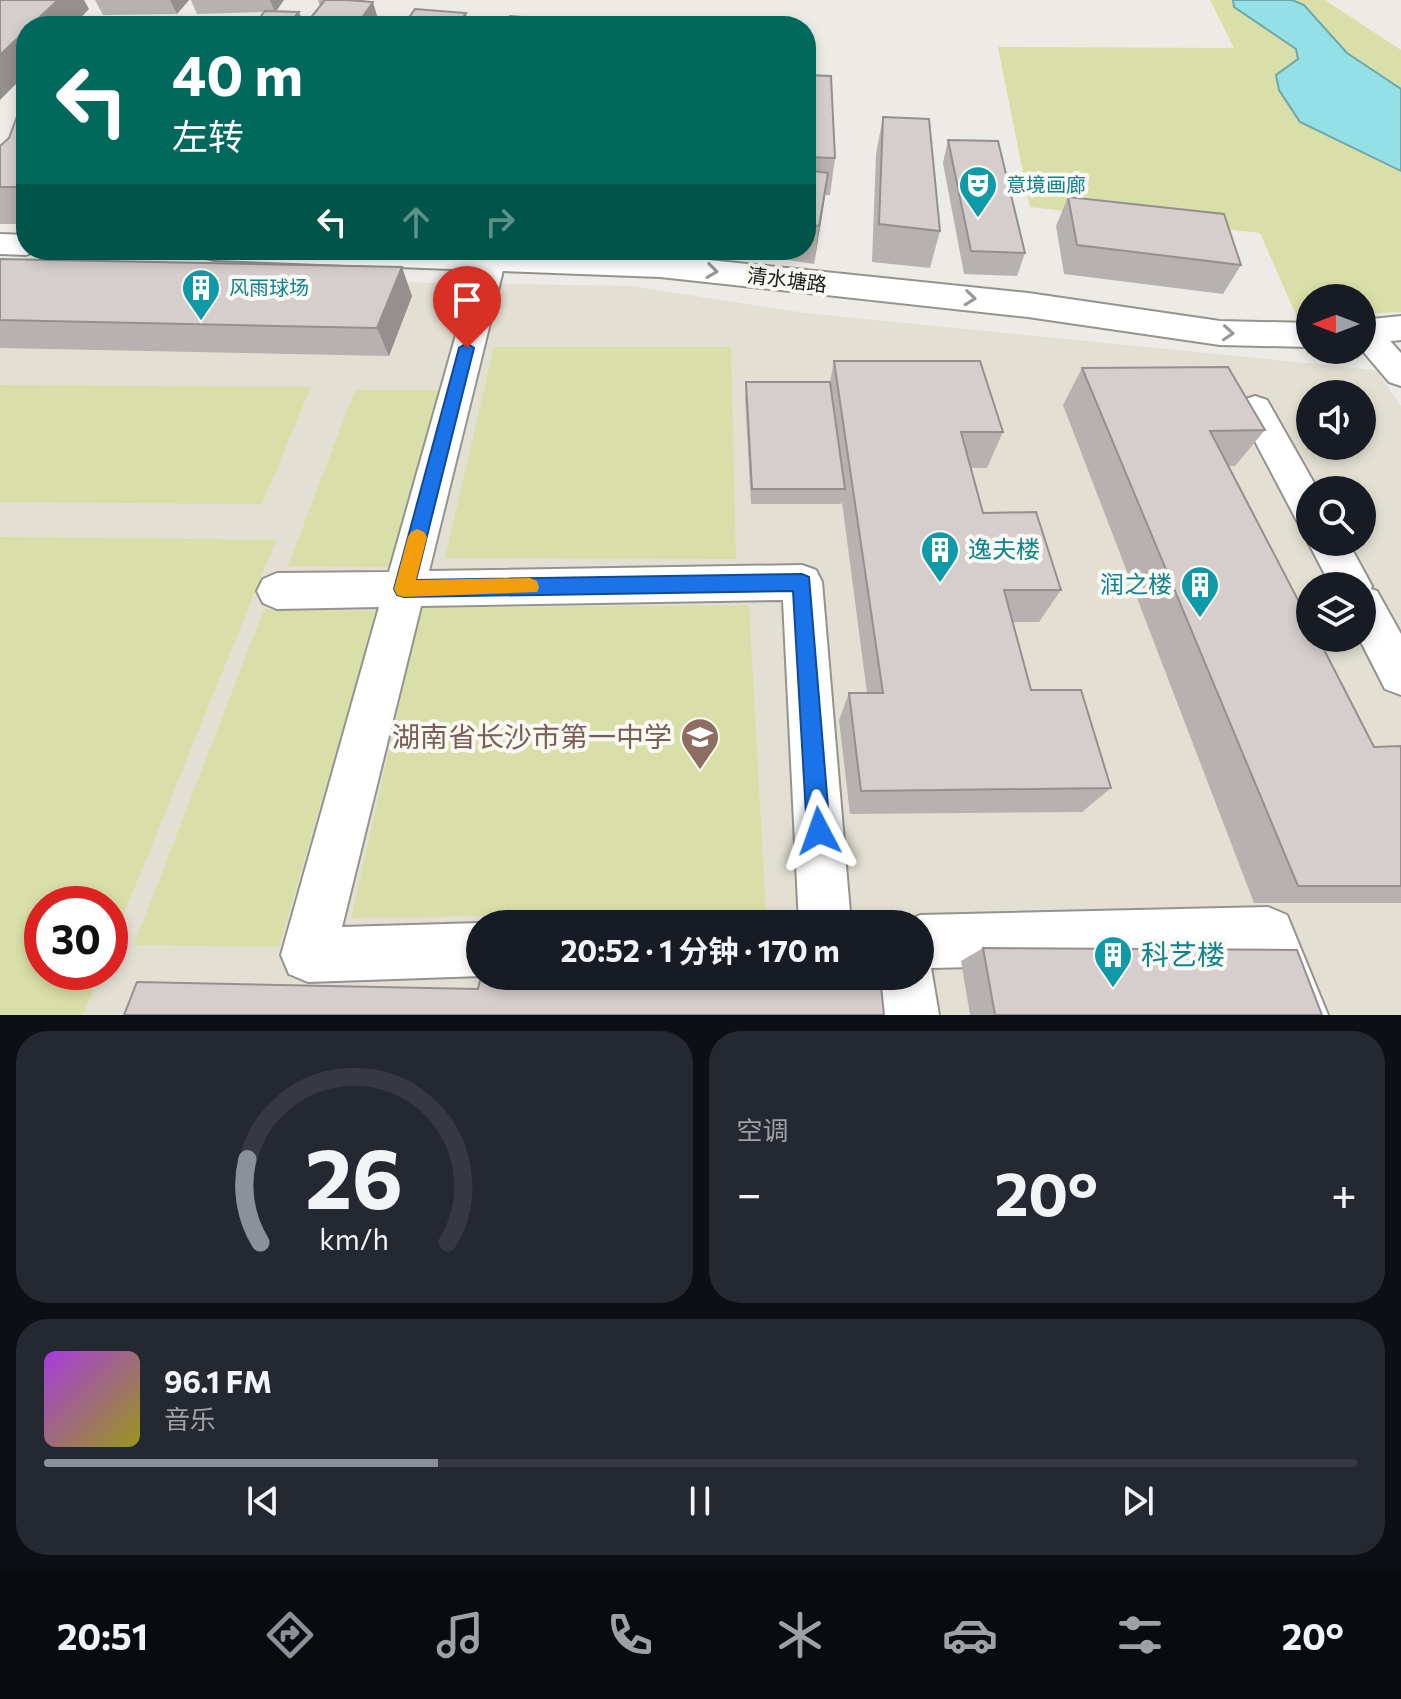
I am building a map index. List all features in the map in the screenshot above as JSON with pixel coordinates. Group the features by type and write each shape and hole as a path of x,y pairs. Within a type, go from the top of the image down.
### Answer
{"street":[{"path":"466,950 308,955 490,260"},
{"name":"清水塘路","path":"576,260 673,267 1028,305 1220,333 1296,335"},
{"path":"1376,331 1401,328"},
{"path":"1376,346 1401,374"},
{"path":"1255,409 1296,484"},
{"path":"277,591 802,582 824,910"},
{"path":"1376,629 1401,675"},
{"path":"934,942 1268,934 1300,1015"},
{"path":"908,990 911,1015"}],"shaded area":[{"name":"湖南省长沙市第一中学","path":"0,276 631,286 805,313 1376,370 1401,406 1401,1015 0,1015"}],"green space":[{"path":"1210,0 1325,0 1401,50 1401,312 1376,313 1376,284 1296,284 1296,315 1260,233 1030,207 998,47 1234,48"},
{"path":"494,347 731,347 736,559 445,558"},
{"path":"0,385 311,387 262,504 0,502"},
{"path":"355,390 440,390 390,567 288,566"},
{"path":"0,537 276,540 128,904 128,886 24,886 24,990 93,990 83,1015 0,1015"},
{"path":"749,605 766,910 466,910 466,916 351,918 421,608"},
{"path":"264,609 377,611 279,947 134,945"}],"water":[{"path":"1233,0 1292,0 1304,5 1347,53 1401,89 1401,171 1300,122 1279,90 1276,75 1298,59 1296,49 1234,7"}],"building":[{"path":"0,0 58,0 41,16 16,16 16,40 0,55"},
{"path":"325,0 373,2 363,16 312,16"},
{"path":"415,9 466,13 464,16 410,16"},
{"path":"265,11 299,12 296,16 261,16"},
{"path":"816,75 831,76 835,158 816,157"},
{"path":"883,117 929,119 940,231 879,224"},
{"path":"16,119 16,187 0,187 0,146 9,138"},
{"path":"948,140 998,141 1025,253 971,251"},
{"path":"816,171 828,173 819,226 816,226"},
{"path":"1068,197 1224,214 1241,265 1077,245"},
{"path":"0,259 402,267 377,328 0,320"},
{"name":"逸夫楼","path":"834,361 980,361 1003,432 961,432 983,513 1036,512 1061,590 1004,590 1031,690 1081,690 1111,788 861,791 849,693 883,693"},
{"name":"润之楼","path":"1228,367 1265,430 1210,431 1296,596 1296,652 1325,652 1374,747 1401,746 1401,886 1298,886 1082,368"},
{"path":"746,382 830,382 845,489 752,489"},
{"name":"科艺楼","path":"983,948 1297,950 1322,1015 995,1015"},
{"path":"137,982 466,990 881,990 884,1015 124,1015"}],"slow traffic":[{"path":"417,537 404,589 530,587"}],"place":[{"name":"意境画廊","path":"978,219"},
{"name":"风雨球场","path":"201,322"},
{"name":"逸夫楼","path":"940,584"},
{"name":"润之楼","path":"1200,619"},
{"name":"湖南省长沙市第一中学","path":"700,771"},
{"name":"科艺楼","path":"1113,989"}],"route":[{"path":"467,348 404,589 802,582 819,831"}]}
